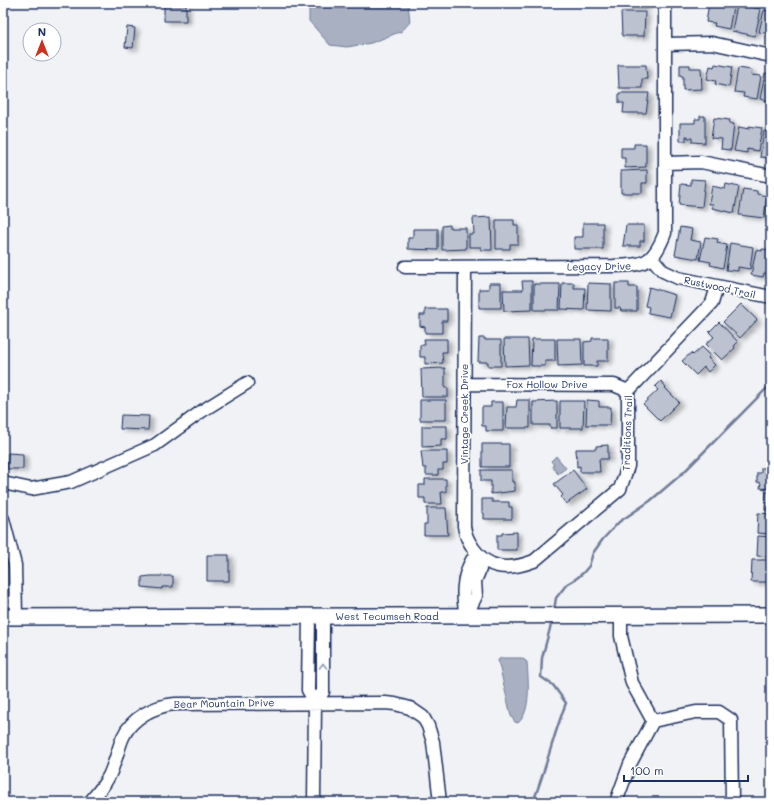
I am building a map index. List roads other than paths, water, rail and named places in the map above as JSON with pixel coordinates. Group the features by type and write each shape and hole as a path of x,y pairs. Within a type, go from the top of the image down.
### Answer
{"main road":[{"name":"West Tecumseh Road","path":"10,617 771,615"}],"street":[{"path":"652,258 665,233 665,3"},
{"path":"666,44 712,44 771,56"},
{"path":"665,163 701,162 771,176"},
{"name":"Legacy Drive","path":"405,267 464,268 614,266 637,265 652,258"},
{"name":"Rustwood Trail","path":"652,258 663,271 678,278 771,297"},
{"name":"Vintage Creek Drive","path":"464,268 464,526 465,537 479,557"},
{"name":"Traditions Trail","path":"479,557 490,565 506,568 518,567 534,561 620,489 628,466 628,392 712,303 717,287"},
{"path":"3,483 31,489 71,482 155,446 202,411 247,384"},
{"name":"Fox Hollow Drive","path":"464,384 614,385 628,392"},
{"path":"3,519 15,565 10,617"},
{"path":"466,616 476,596 476,580 480,569 479,557"},
{"path":"621,615 621,636 632,683 653,721"},
{"path":"314,802 315,702 323,692 316,616"},
{"name":"Bear Mountain Drive","path":"90,802 101,789 113,767 122,739 129,728 142,716 158,706 175,704 315,702 394,704 410,708 423,717 428,726 433,742 440,802"},
{"path":"653,721 696,712 719,712 731,720 732,802"},
{"path":"616,802 630,764 653,721"}],"water":[{"path":"309,3 408,3 410,22 402,31 371,43 347,47 330,45 309,21"},
{"path":"556,456 566,468 558,474 552,466 554,465 551,461"},
{"path":"501,658 522,658 527,662 527,703 522,718 518,723 515,722 511,716 498,660"}],"waterway":[{"path":"554,610 556,598 567,584 577,578 589,566 593,553 603,539 619,522 650,501 684,472 771,384"},
{"path":"533,802 566,703 553,685 541,677 542,658 552,621"}]}
